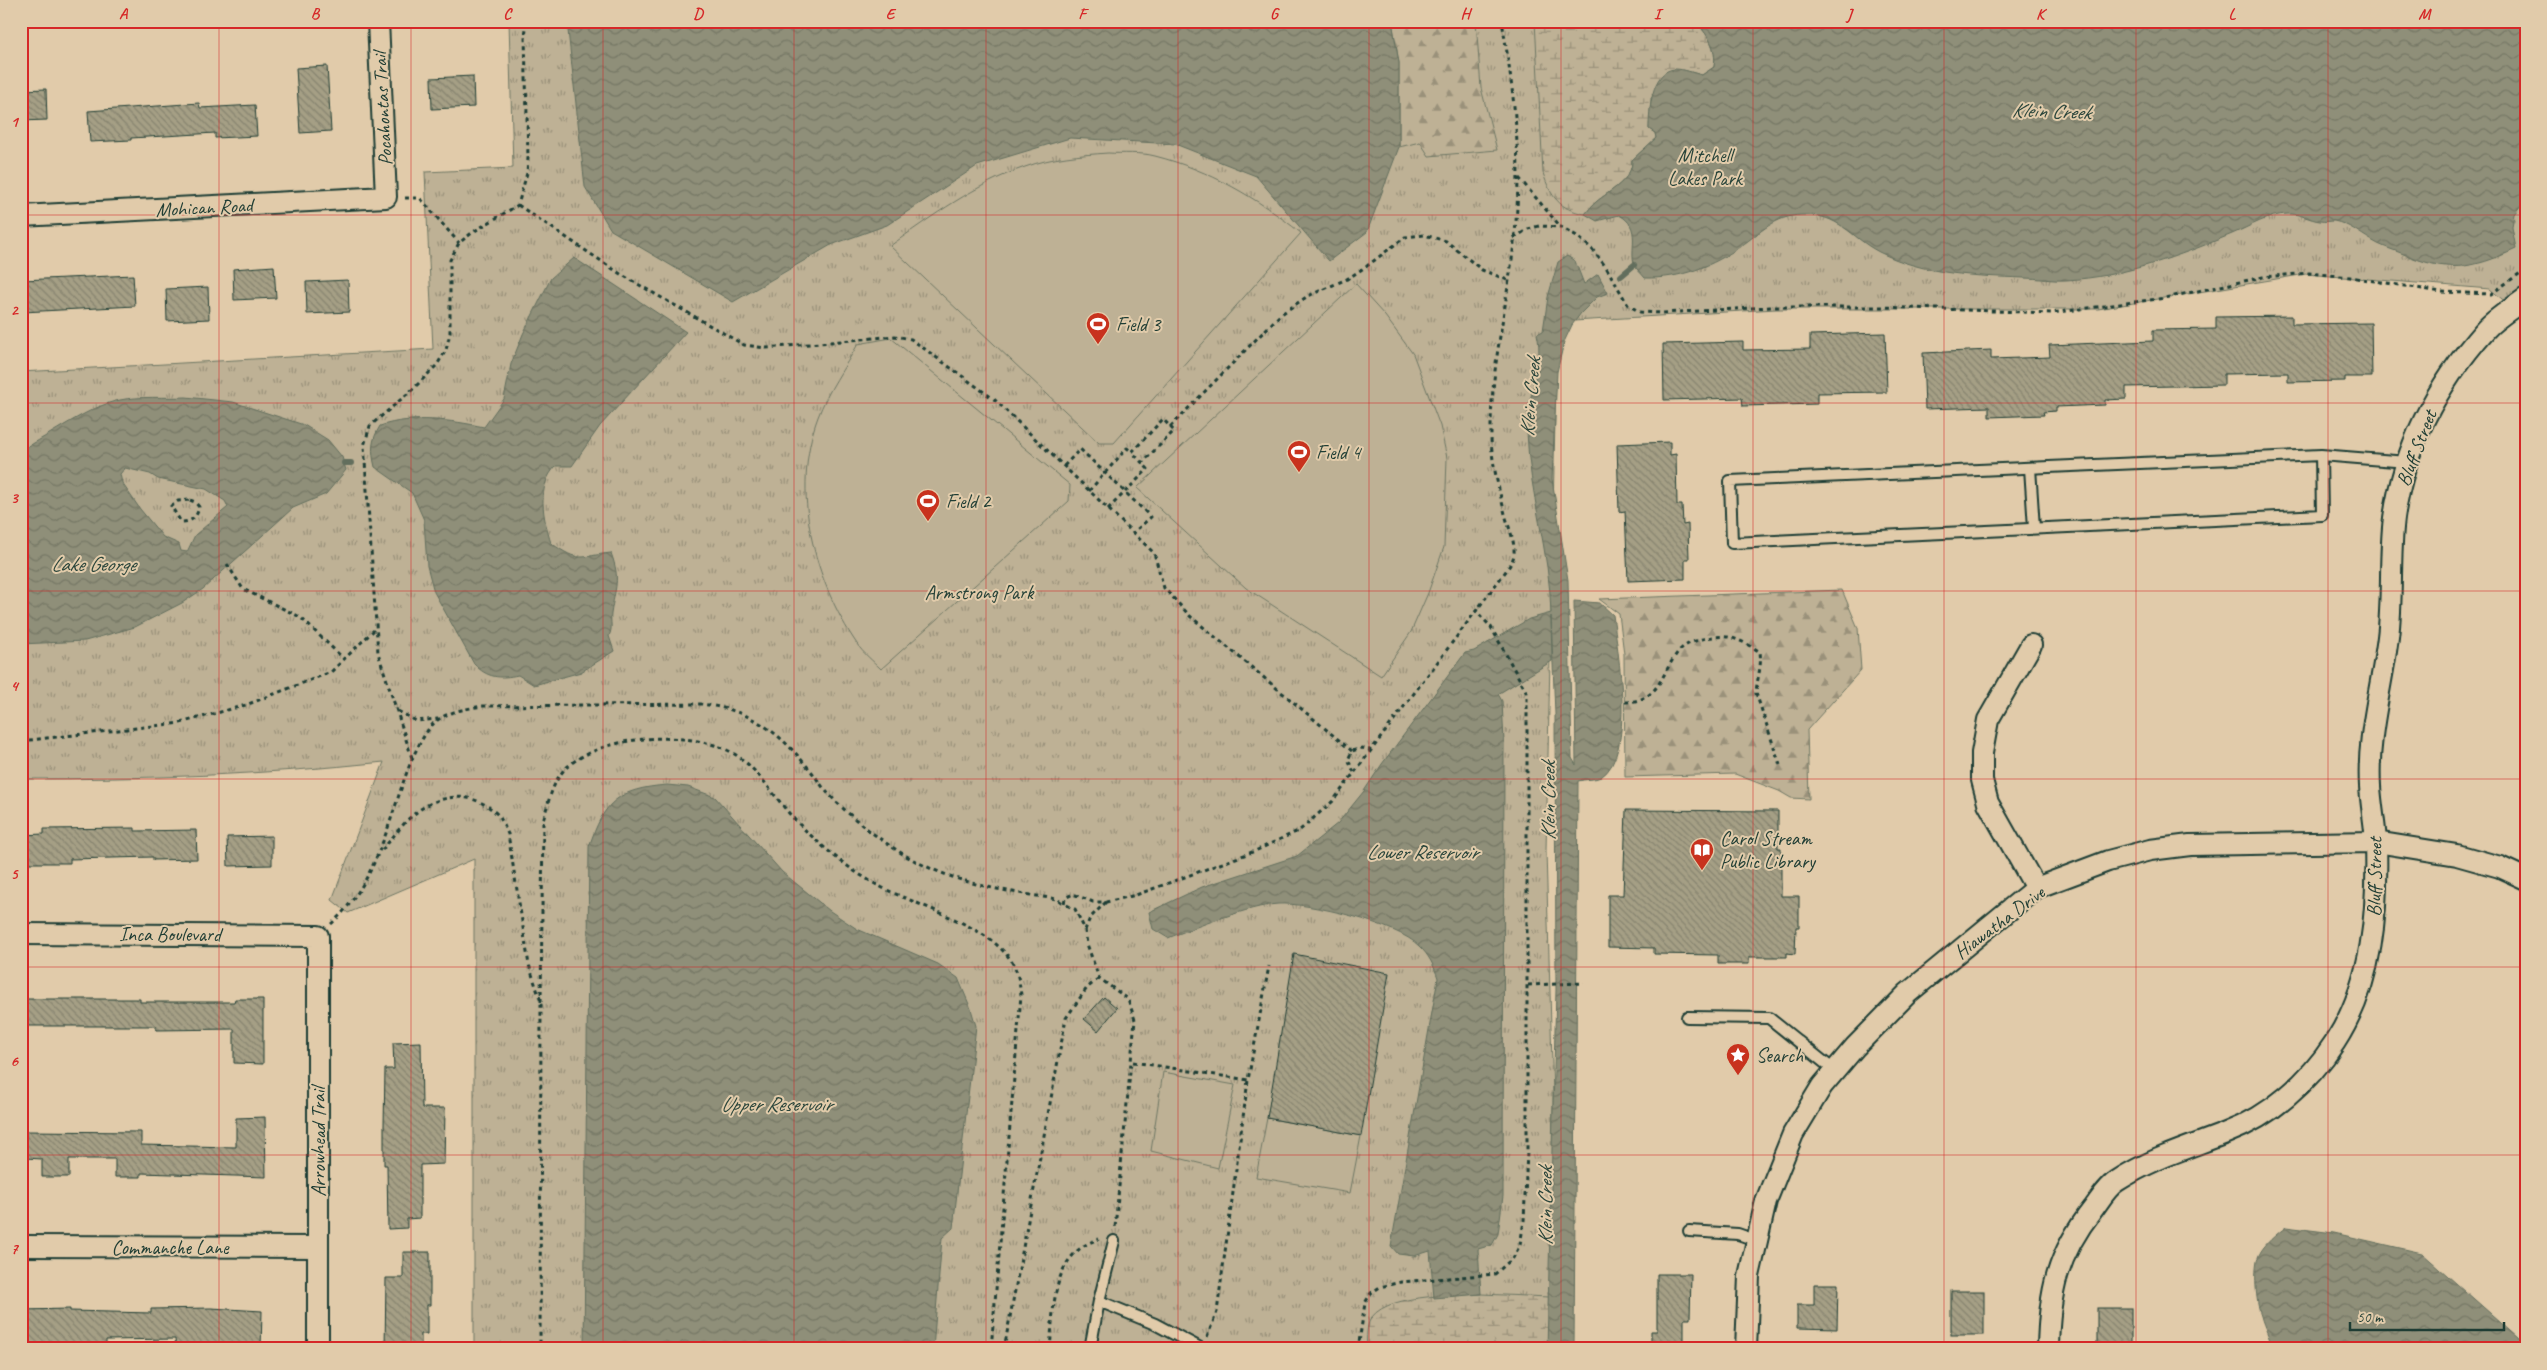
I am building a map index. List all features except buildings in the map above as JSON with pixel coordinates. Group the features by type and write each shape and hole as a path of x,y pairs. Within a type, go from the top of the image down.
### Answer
{"street":[{"name":"Pocahontas Trail","path":"378,21 386,198"},
{"name":"Mohican Road","path":"21,216 386,198"},
{"name":"Bluff Street","path":"2048,1349 2049,1312 2053,1283 2062,1257 2076,1231 2114,1182 2170,1152 2228,1132 2248,1122 2294,1093 2334,1043 2351,1013 2365,975 2373,936 2376,842 2370,784 2371,747 2390,619 2395,516 2402,476 2418,432 2443,384 2488,327 2526,298"},
{"path":"2030,644 1988,720 1982,752 1982,780 1988,803 2036,888"},
{"name":"Hiawatha Drive","path":"1746,1349 1749,1276 1766,1200 1793,1134 1825,1082 1908,993 2036,888 2108,861 2150,850 2190,844 2376,842 2457,855 2500,867 2526,879"},
{"name":"Inca Boulevard","path":"21,934 318,936"},
{"name":"Arrowhead Trail","path":"318,936 318,1349"},
{"name":"Commanche Lane","path":"21,1246 318,1247"}],"lane":[{"path":"2321,455 2322,515 1732,543 1730,481 2321,455 2407,462"},
{"path":"2030,468 2034,528"},
{"path":"1687,1017 1770,1018 1835,1071"},
{"path":"1689,1230 1738,1234 1756,1240"},
{"path":"1090,1349 1099,1301 1114,1241"},
{"path":"1099,1301 1155,1324 1202,1349"}],"path":[{"path":"413,759 378,653 375,630 365,438 370,426 413,389 437,365 446,350 450,333 450,260 459,243 473,232 518,205 527,173 527,21"},
{"path":"1064,904 1065,898 1073,894 1093,902 1106,902 1136,895 1255,851 1300,830 1333,801 1506,571 1514,557 1491,438 1491,404 1510,281 1519,177 1513,90 1502,21"},
{"path":"1519,177 1561,227 1577,236 1592,249 1606,267 1628,305 1640,312 1770,307 1872,306 2051,313 2165,298 2263,277 2309,273 2350,277 2441,292 2491,294 2526,269"},
{"path":"386,198 420,198 459,243"},
{"path":"518,205 622,275 744,345 766,348 895,336 911,339 995,400 1154,553 1164,588 1190,616 1352,751"},
{"path":"1514,238 1528,229 1539,226 1561,227"},
{"path":"1170,427 1280,315 1308,296 1347,279 1404,237 1424,235 1446,241 1482,270 1510,281"},
{"path":"1132,452 1162,419 1174,431 1142,463"},
{"path":"1089,490 1127,448 1132,452 1148,469 1108,509"},
{"path":"1064,466 1080,449 1151,517 1133,533"},
{"path":"173,502 195,502 199,507 194,521 181,522 172,510 173,502"},
{"path":"227,564 243,589 300,617 344,659"},
{"path":"1358,1349 1365,1303 1371,1293 1389,1283 1495,1274 1513,1258 1520,1245 1524,1221 1528,984 1527,692 1494,633 1476,611"},
{"path":"21,741 180,722 246,706 331,672 375,630"},
{"path":"1625,702 1636,701 1656,690 1677,653 1685,644 1711,638 1729,637 1760,652 1762,665 1756,682 1756,693 1781,768"},
{"path":"318,936 341,915 366,881 380,853 413,759 434,723 441,718 460,710 482,706 702,704 727,707 753,719 775,734 803,761 825,790 860,823 924,866 960,881 999,891 1057,899 1074,908 1085,930 1087,944 1099,978 1128,999 1135,1020 1133,1062 1114,1241 1100,1238 1086,1243 1061,1270 1056,1288 1050,1349"},
{"path":"397,711 416,721 441,718"},
{"path":"540,1349 541,1002 544,821 550,796 564,770 585,754 608,744 670,738 719,745 750,766 794,819 831,853 867,880 982,932 1001,948 1017,972 1021,996 991,1349"},
{"path":"1354,772 1348,760 1352,751 1362,748 1370,750"},
{"path":"380,853 411,817 440,798 456,796 473,799 498,815 508,834 530,966 541,1002"},
{"path":"1085,930 1090,918 1106,902"},
{"path":"1202,1349 1217,1312 1248,1080 1269,966"},
{"path":"1004,1349 1066,1018 1087,988 1099,978"},
{"path":"1528,984 1584,983"},
{"path":"1133,1062 1248,1080"}],"green space":[{"name":"Armstrong Park","path":"509,21 2526,21 2526,309 2519,313 2490,289 2306,274 2098,309 1776,309 1557,322 1546,851 1553,1098 1551,1349 474,1349 474,859 348,913 332,900 384,762 203,775 21,779 21,372 433,349 425,172 513,168"},
{"path":"1392,21 1476,21 1481,88 1497,150 1429,156 1420,142 1399,147 1399,63"},
{"path":"1535,21 1695,21 1708,36 1713,47 1714,67 1702,75 1683,70 1651,98 1649,129 1655,133 1656,138 1632,160 1629,173 1624,179 1595,203 1585,214 1569,209 1557,201 1549,189 1543,173"},
{"name":"Field 3","path":"1108,153 1149,155 1195,169 1250,197 1301,233 1114,443 1099,443 890,246 955,202 1007,174 1056,159"},
{"name":"Field 4","path":"1356,284 1385,316 1413,354 1440,426 1447,458 1444,547 1428,593 1411,632 1381,676 1246,588 1137,488"},
{"name":"Field 2","path":"891,338 1070,485 1069,501 881,669 857,644 842,619 818,564 811,535 806,475 810,445 818,417 831,389 858,344"},
{"path":"1842,590 1858,628 1861,670 1807,730 1809,799 1791,798 1779,791 1735,774 1625,777 1624,654 1619,614 1599,599"},
{"path":"1163,1072 1235,1085 1218,1168 1151,1151"},
{"path":"1267,1118 1361,1136 1350,1193 1256,1177"},
{"path":"1481,1294 1549,1297 1548,1349 1366,1349 1369,1322 1376,1313 1388,1306 1419,1298"}],"water":[{"path":"567,21 1392,21 1399,63 1399,147 1367,232 1329,261 1256,176 1175,144 1070,138 977,166 887,225 831,245 733,302 611,230 585,187"},
{"name":"Mitchell Lakes Park","path":"1695,21 2526,21 2526,199 2514,214 2512,227 2516,249 2472,265 2446,266 2432,264 2382,246 2339,222 2320,221 2288,214 2266,218 2212,242 2130,270 2088,278 2056,280 1969,275 1932,270 1896,260 1879,252 1835,222 1814,215 1801,215 1783,218 1719,260 1696,270 1671,276 1645,278 1635,266 1633,260 1633,232 1626,220 1619,215 1597,221 1585,214 1595,203 1624,179 1629,173 1632,160 1656,138 1655,133 1649,129 1650,113 1653,93 1661,76 1667,71 1675,69 1702,75 1714,67 1713,47 1704,31"},
{"name":"Lower Reservoir","path":"1567,256 1575,261 1584,284 1598,274 1608,293 1597,297 1572,325 1564,342 1557,372 1552,479 1568,580 1572,758 1576,765 1574,601 1600,603 1613,615 1621,676 1622,701 1618,747 1612,765 1601,777 1578,781 1574,1349 1547,1349 1556,990 1555,714 1551,616 1552,661 1498,694 1502,701 1504,742 1503,1196 1498,1234 1492,1245 1478,1249 1481,1294 1434,1298 1430,1251 1414,1256 1398,1254 1391,1246 1438,978 1431,961 1423,949 1408,938 1373,923 1352,916 1292,904 1278,904 1253,909 1168,938 1153,929 1149,912 1202,887 1297,856 1338,823 1364,791 1465,653 1474,651 1529,619 1551,613 1547,568 1531,477 1527,420 1539,358 1537,334 1543,331 1548,297 1558,262"},
{"path":"574,258 686,332 600,426 572,466 556,466 546,483 543,503 551,543 569,554 580,557 611,553 616,577 609,636 614,651 581,672 534,685 518,675 500,677 489,675 474,664 434,592 427,566 424,520 412,493 375,467 373,446 380,426 392,423 432,420 484,427 504,399 511,364 523,334 551,278"},
{"name":"Lake George","path":"186,397 233,402 304,425 328,440 342,457 346,470 326,494 293,508 203,589 182,603 135,627 85,641 21,644 21,450 108,403 135,398","holes":["125,468 150,474 158,479 206,489 225,501 228,507 195,535 187,552 181,551 179,544 163,537 122,483 120,474"]},
{"name":"Upper Reservoir","path":"667,785 688,787 715,797 782,872 830,911 857,929 938,964 958,978 976,1026 953,1228 942,1238 933,1349 584,1349 589,847 601,818 615,800 636,790"},
{"path":"2286,1227 2334,1233 2422,1253 2526,1345 2526,1349 2272,1349 2259,1310 2256,1268 2259,1255 2264,1247"}],"waterway":[{"path":"1621,276 1634,265"},
{"path":"344,463 351,463"}],"place":[{"name":"Field 3","path":"1098,345"},
{"name":"Field 4","path":"1299,473"},
{"name":"Field 2","path":"928,522"},
{"name":"Carol Stream Public Library","path":"1702,871"},
{"name":"Search","path":"1738,1076"}],"water label":[{"name":"Klein Creek","path":"2051,111"},
{"name":"Klein Creek","path":"1530,397"},
{"name":"Klein Creek","path":"1548,801"},
{"name":"Klein Creek","path":"1545,1206"}]}
